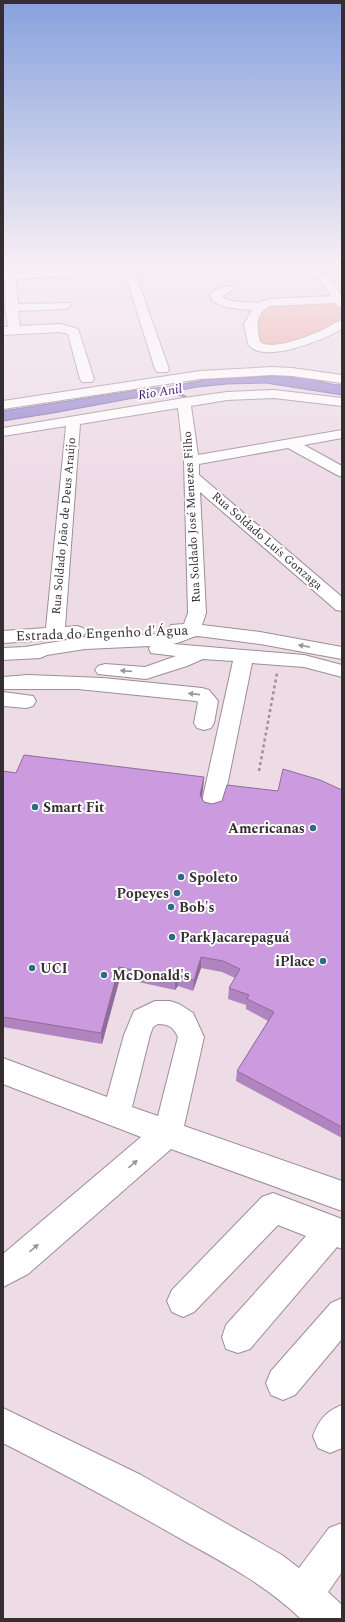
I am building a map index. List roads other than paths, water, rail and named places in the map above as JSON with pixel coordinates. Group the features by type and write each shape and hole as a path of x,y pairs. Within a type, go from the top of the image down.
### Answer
{"street":[{"path":"76,340 87,379"},
{"path":"152,340 162,369"},
{"path":"253,340 254,344 265,349 274,349 306,340"},
{"path":"3,406 200,375 272,372 298,373 342,379"},
{"path":"3,432 184,402 249,394 295,396 342,402"},
{"name":"Rua Soldado José Menezes Filho","path":"184,402 191,468 197,613 191,629"},
{"name":"Rua Soldado João de Deus Araújo","path":"55,633 74,420"},
{"path":"191,468 291,444 342,434"},
{"path":"291,444 342,472"},
{"name":"Rua Soldado Luís Gonzaga","path":"191,468 342,606"},
{"name":"Estrada do Engenho d'Água","path":"3,637 152,628 191,629 241,635 342,653"},
{"path":"24,653 85,643 166,640 183,636 191,629"},
{"path":"33,681 49,672 86,668 146,673 202,652 241,635"},
{"path":"146,648 156,659 158,665 157,670"},
{"name":"Estrada do Engenho d'Água","path":"3,654 90,649 146,648 304,661 342,671"},
{"path":"212,806 244,655"},
{"path":"3,683 33,681 79,682 202,695 208,701 204,723"},
{"path":"3,699 26,701"},
{"path":"3,1271 17,1263 168,1134 191,1037 184,1021 170,1012 155,1013 143,1019 137,1035 116,1114"},
{"path":"3,1071 168,1134 342,1196"},
{"path":"183,1301 273,1208 337,1232 238,1337"},
{"path":"283,1383 342,1314"},
{"path":"3,1425 128,1488 269,1568 303,1594 329,1619"},
{"path":"303,1594 342,1541"}],"water":[{"name":"Rio Anil","path":"279,376 308,378 329,384 342,385 342,395 266,383 227,384 177,391 187,397 173,393 134,398 3,421 3,411 145,389 167,387 215,378"}],"place":[{"name":"Smart Fit","path":"35,807"},
{"name":"Americanas","path":"313,828"},
{"name":"Spoleto","path":"181,877"},
{"name":"Popeyes","path":"177,893"},
{"name":"Bob's","path":"171,907"},
{"name":"ParkJacarepaguá","path":"172,937"},
{"name":"iPlace","path":"323,961"},
{"name":"UCI","path":"32,968"},
{"name":"McDonald's","path":"104,975"}]}
